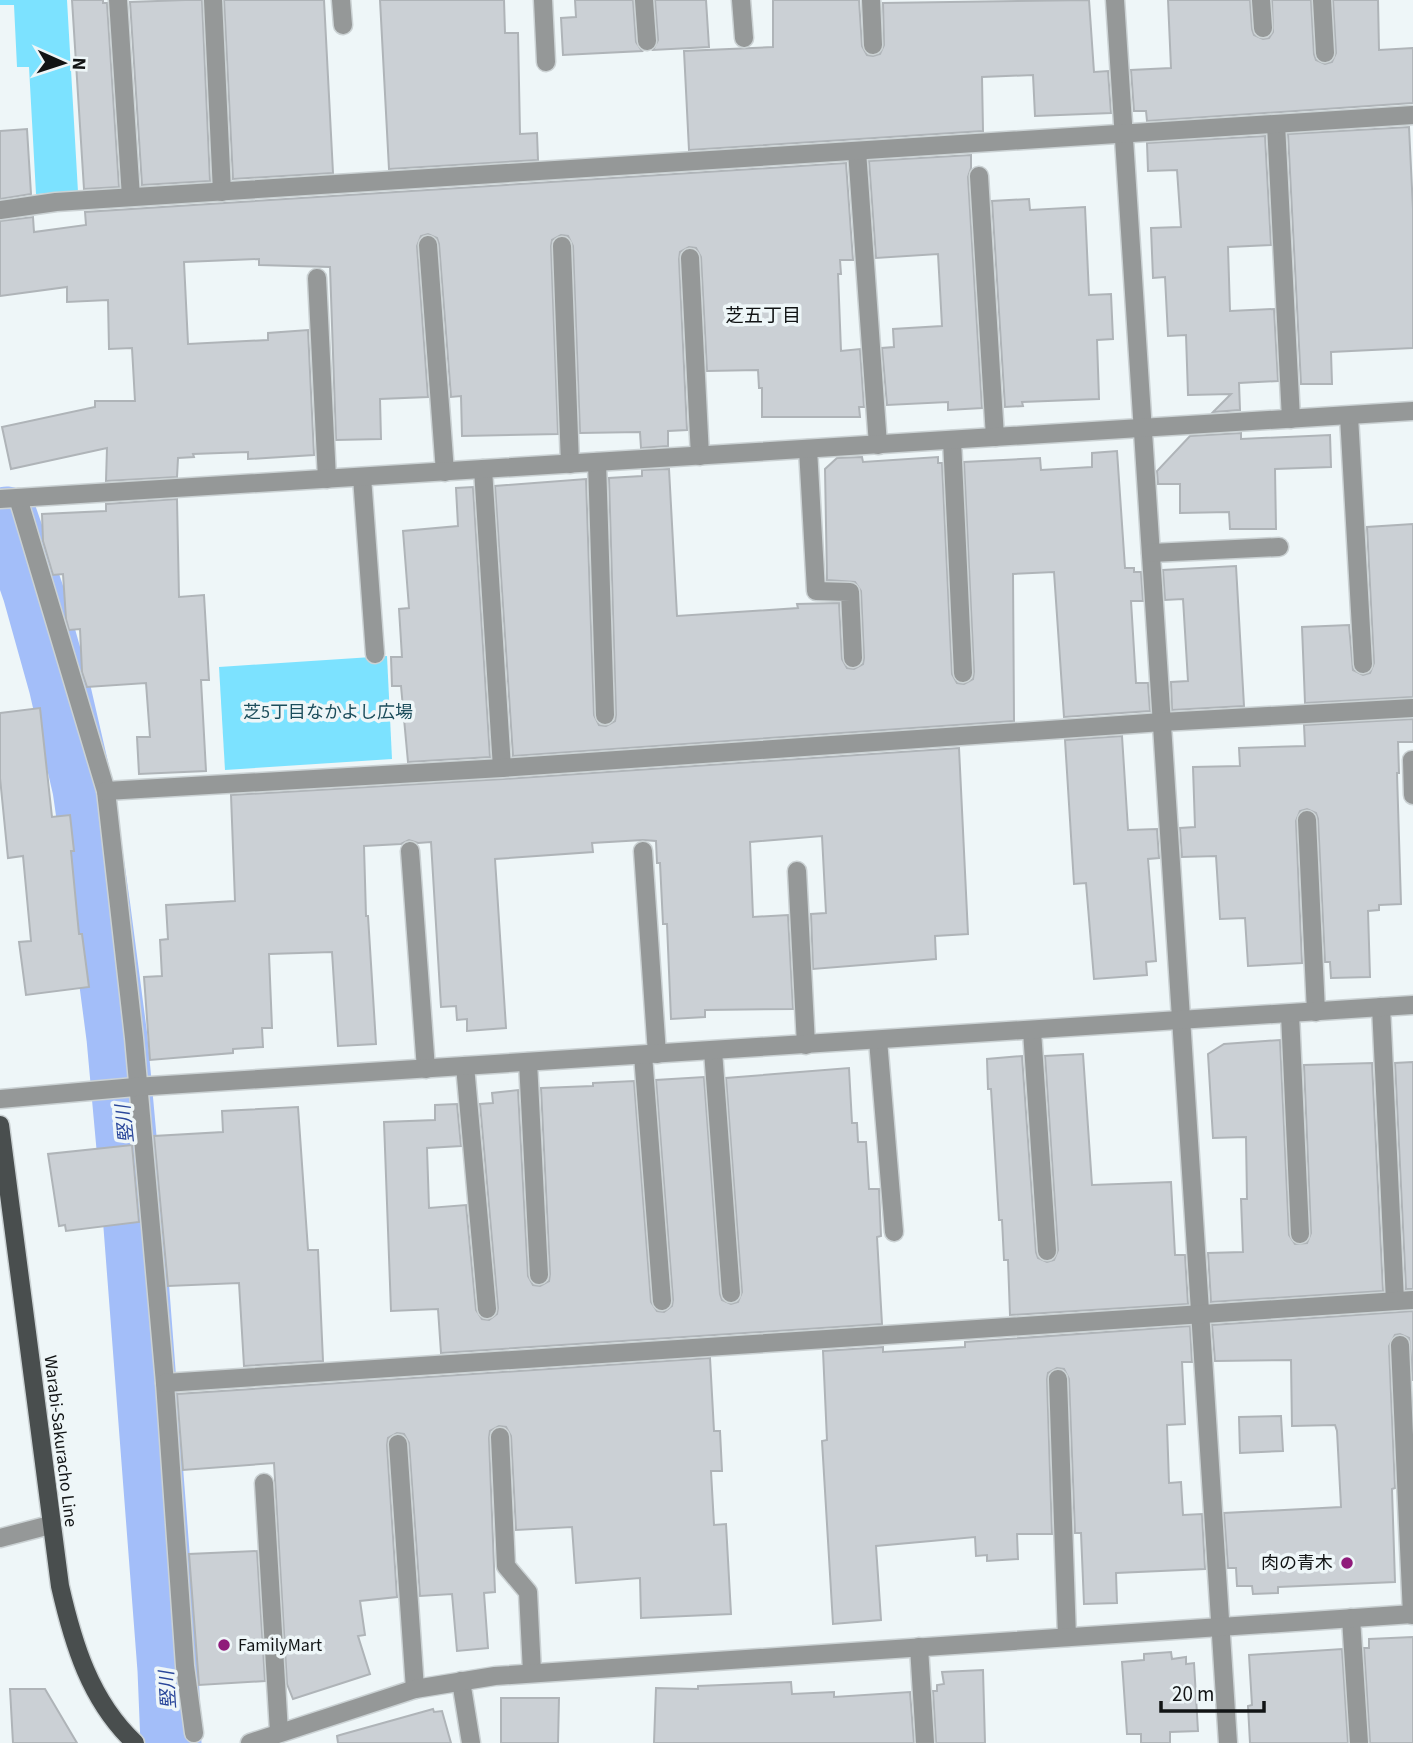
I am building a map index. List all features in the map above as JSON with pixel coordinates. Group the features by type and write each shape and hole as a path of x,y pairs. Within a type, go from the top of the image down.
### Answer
{"main road":[{"name":"Warabi-Sakuracho Line","path":"0,1125 50,1525 70,1632 85,1672 104,1706 123,1732 135,1743"}],"street":[{"path":"118,0 131,197"},
{"path":"213,0 222,192"},
{"path":"341,0 342,25"},
{"path":"543,0 546,62"},
{"path":"644,0 647,41"},
{"path":"741,0 744,38"},
{"path":"870,0 873,44"},
{"path":"1115,0 1228,1743"},
{"path":"1261,0 1263,27"},
{"path":"1322,0 1325,53"},
{"path":"0,211 56,202 1413,116"},
{"path":"1276,124 1291,419"},
{"path":"857,151 878,445"},
{"path":"979,176 995,437"},
{"path":"428,245 445,471"},
{"path":"562,246 570,464"},
{"path":"690,258 699,456"},
{"path":"317,278 327,479"},
{"path":"194,1733 185,1666 164,1383 125,947 106,791 9,499 1413,411"},
{"path":"1349,415 1363,664"},
{"path":"952,440 963,673"},
{"path":"808,449 816,590 850,592 853,658"},
{"path":"597,462 605,715"},
{"path":"483,469 502,768"},
{"path":"362,477 375,654"},
{"path":"1151,553 1279,547"},
{"path":"106,791 502,768 1162,722 1413,708"},
{"path":"1412,760 1413,796"},
{"path":"1307,820 1316,1012"},
{"path":"410,851 426,1069"},
{"path":"643,851 662,1301"},
{"path":"797,871 806,1045"},
{"path":"0,1099 103,1090 1413,1005"},
{"path":"164,1383 1404,1301 1381,1007"},
{"path":"1290,1014 1300,1234"},
{"path":"1032,1031 1047,1251"},
{"path":"878,1040 894,1233"},
{"path":"713,1051 731,1293"},
{"path":"528,1062 539,1275"},
{"path":"465,1066 486,1309"},
{"path":"250,1743 415,1689 532,1672 1412,1614 1400,1346"},
{"path":"1058,1380 1067,1637"},
{"path":"500,1437 506,1566 528,1592 532,1672"},
{"path":"398,1444 415,1689"},
{"path":"264,1483 279,1732"},
{"path":"0,1538 50,1525"},
{"path":"1351,1618 1359,1743"},
{"path":"919,1647 925,1743"},
{"path":"461,1681 471,1743"}],"green space":[{"path":"0,0 67,0 78,192 36,194 29,67 17,67 14,5 0,5"},
{"name":"芝5丁目なかよし広場","path":"387,656 392,759 225,770 219,667"}],"building":[{"path":"72,0 103,0 103,3 107,3 119,187 84,189"},
{"path":"202,0 210,181 142,185 130,2"},
{"path":"224,0 324,0 333,173 233,179"},
{"path":"380,0 504,0 505,33 518,33 520,134 537,133 538,160 389,169"},
{"path":"575,0 633,0 636,42 642,51 563,55 561,18 576,17"},
{"path":"655,0 706,0 709,47 653,50 658,40"},
{"path":"773,0 859,0 862,46 867,55 873,56 880,54 884,45 883,3 1089,0 1094,72 1108,71 1111,113 1035,116 1033,75 982,77 983,131 689,150 684,51 773,47"},
{"path":"1168,0 1250,0 1254,35 1263,39 1269,38 1273,32 1272,0 1311,0 1314,54 1316,60 1325,64 1332,62 1336,53 1333,0 1378,0 1379,50 1413,48 1413,103 1147,121 1146,111 1134,111 1131,70 1171,68"},
{"path":"1409,127 1413,209 1413,348 1331,352 1332,384 1301,384 1288,134"},
{"path":"27,129 31,194 0,199 0,131"},
{"path":"1265,136 1271,245 1228,247 1230,311 1274,309 1278,381 1239,383 1240,410 1213,412 1231,394 1188,395 1186,335 1168,336 1165,277 1153,278 1151,228 1181,227 1177,170 1148,171 1147,143"},
{"path":"971,155 968,177 982,408 948,410 948,402 887,405 882,348 894,347 893,329 942,326 938,254 876,258 869,161"},
{"path":"846,163 853,260 840,260 841,274 838,274 841,351 860,349 864,407 859,407 860,417 762,417 762,388 759,388 758,370 707,371 701,257 696,248 689,247 680,252 679,259 687,430 668,431 668,446 641,448 640,432 580,433 573,246 568,236 561,235 552,240 551,246 558,434 462,436 461,396 451,397 439,244 437,238 428,234 421,236 417,246 428,397 380,399 381,439 336,440 330,267 259,265 259,259 184,262 188,344 268,340 268,333 308,330 314,455 248,459 248,452 193,454 194,457 178,458 177,477 106,481 107,448 11,469 2,427 95,407 95,401 135,401 132,348 109,349 108,300 67,302 67,287 0,296 0,221 33,217 34,232 86,225 85,212"},
{"path":"1029,199 1030,210 1085,207 1089,295 1111,294 1113,339 1097,340 1099,399 1022,402 1023,406 1005,407 992,201"},
{"path":"1241,433 1241,439 1330,435 1331,467 1275,469 1276,529 1230,529 1229,512 1180,513 1180,484 1158,484 1157,471 1190,436"},
{"path":"1117,451 1125,568 1134,568 1134,572 1141,572 1143,601 1131,601 1136,683 1148,683 1150,711 1064,717 1054,572 1013,574 1014,721 513,756 495,486 586,479 594,715 599,725 606,726 615,721 616,715 609,478 642,476 642,470 669,469 677,616 798,608 797,604 839,603 842,659 847,668 854,669 863,664 864,658 861,591 855,582 827,580 825,469 837,458 862,457 863,462 938,457 938,463 942,463 952,674 957,683 964,684 973,679 974,672 964,462 1040,458 1041,470 1092,467 1092,453"},
{"path":"473,487 490,757 408,762 401,686 392,686 391,657 402,657 399,609 409,608 403,531 458,526 456,488"},
{"path":"177,499 179,597 204,595 209,680 201,680 206,771 139,774 137,737 150,737 146,683 87,687 82,672 80,629 69,630 63,574 53,575 43,541 42,514 106,511 106,504"},
{"path":"1413,524 1413,697 1305,703 1302,627 1349,625 1353,670 1363,675 1370,673 1374,663 1367,527"},
{"path":"1236,566 1244,706 1172,710 1171,682 1188,681 1183,599 1165,600 1163,570"},
{"path":"40,708 52,817 70,815 79,934 82,934 89,987 26,995 19,942 31,941 23,856 8,858 0,778 0,713"},
{"path":"1413,719 1413,742 1398,742 1401,904 1379,905 1379,910 1368,911 1370,977 1331,978 1330,962 1325,962 1318,819 1316,813 1307,809 1300,811 1296,821 1302,963 1248,966 1245,918 1220,919 1216,856 1182,857 1180,828 1195,827 1193,767 1240,766 1239,748 1305,746 1304,725"},
{"path":"1122,736 1128,830 1157,829 1159,858 1148,859 1156,961 1146,962 1147,975 1094,979 1086,883 1074,884 1065,740"},
{"path":"959,748 968,934 935,936 936,959 813,969 811,914 826,913 822,836 750,842 753,917 788,915 793,1009 705,1010 705,1017 671,1019 667,924 663,924 660,863 657,863 656,841 592,843 593,852 495,859 506,1028 467,1031 467,1019 457,1020 456,1006 441,1007 431,842 418,843 409,840 401,844 364,846 366,916 376,1044 338,1046 332,952 269,954 272,1028 262,1028 263,1047 233,1049 233,1053 150,1060 144,977 162,976 160,940 168,939 166,905 235,901 231,795"},
{"path":"1280,1040 1289,1235 1295,1244 1307,1243 1311,1233 1304,1065 1372,1063 1383,1291 1211,1302 1208,1253 1243,1252 1241,1199 1247,1199 1246,1137 1213,1138 1208,1054 1224,1044"},
{"path":"1083,1054 1092,1185 1171,1182 1175,1255 1185,1255 1188,1304 1010,1315 1008,1260 1004,1260 1002,1220 999,1220 987,1059 1022,1056 1036,1252 1038,1258 1047,1262 1054,1260 1058,1250 1045,1056"},
{"path":"1413,1062 1413,1289 1406,1289 1395,1063"},
{"path":"849,1068 852,1123 857,1123 858,1142 866,1142 869,1189 879,1189 881,1236 877,1237 882,1324 441,1353 438,1309 391,1311 384,1122 435,1120 435,1105 457,1104 461,1146 427,1148 429,1208 466,1205 476,1310 482,1319 489,1320 497,1314 498,1308 480,1104 493,1103 492,1093 518,1090 528,1276 533,1285 540,1286 549,1281 550,1274 541,1088 634,1081 651,1302 657,1311 664,1312 672,1306 673,1300 656,1080 704,1077 720,1294 722,1300 731,1304 738,1302 742,1292 726,1078"},
{"path":"298,1107 308,1250 318,1250 323,1361 244,1366 239,1283 168,1286 154,1136 223,1132 222,1111"},
{"path":"132,1145 139,1222 66,1231 65,1225 59,1226 48,1154"},
{"path":"1413,1311 1413,1381 1409,1338 1395,1335 1389,1346 1395,1488 1392,1489 1395,1582 1278,1587 1278,1593 1253,1594 1252,1586 1237,1586 1236,1568 1228,1568 1224,1513 1341,1507 1337,1431 1335,1425 1292,1426 1291,1360 1215,1361 1212,1325"},
{"path":"1190,1326 1192,1362 1182,1362 1185,1424 1167,1425 1169,1483 1181,1482 1183,1515 1202,1514 1205,1569 1116,1573 1117,1603 1084,1604 1081,1533 1075,1533 1069,1379 1064,1369 1057,1368 1048,1373 1047,1379 1052,1534 1017,1534 1018,1559 987,1561 987,1555 976,1556 975,1537 876,1546 881,1620 833,1624 822,1441 827,1440 823,1351 883,1347 883,1352 965,1347 965,1342"},
{"path":"710,1358 714,1431 720,1431 722,1471 711,1471 714,1525 726,1524 731,1614 641,1618 640,1578 576,1583 572,1527 516,1530 511,1436 506,1427 499,1426 490,1431 489,1438 495,1592 484,1593 488,1648 457,1651 452,1594 420,1596 409,1443 404,1434 397,1433 388,1438 387,1445 397,1597 360,1601 365,1635 358,1636 370,1674 293,1699 287,1684 274,1463 183,1470 177,1394"},
{"path":"1281,1416 1283,1451 1240,1453 1239,1417"},
{"path":"257,1551 265,1681 199,1685 189,1554"},
{"path":"1413,1637 1413,1743 1370,1743 1364,1648 1369,1648 1369,1639"},
{"path":"1342,1649 1348,1743 1250,1743 1248,1706 1252,1705 1249,1655"},
{"path":"1171,1652 1172,1659 1186,1657 1186,1664 1194,1663 1198,1731 1170,1732 1170,1743 1141,1743 1141,1734 1127,1734 1122,1662 1144,1660 1144,1654"},
{"path":"983,1670 985,1743 936,1743 933,1691 937,1691 937,1685 944,1684 942,1672"},
{"path":"791,1682 792,1694 834,1692 834,1697 910,1692 914,1743 654,1743 656,1688 698,1689 698,1686"},
{"path":"10,1689 45,1689 77,1743 13,1743"},
{"path":"501,1698 559,1698 558,1743 501,1743"},
{"path":"433,1709 434,1712 442,1711 451,1743 338,1743 337,1736"}],"waterway":[{"name":"竪川","path":"7,517 33,592 59,685 83,789 100,908 117,1038 133,1214 168,1670 171,1743"}],"place":[{"name":"肉の青木","path":"1347,1563"},
{"name":"FamilyMart","path":"224,1645"}],"district":[{"name":"芝五丁目","path":"763,315"}]}
